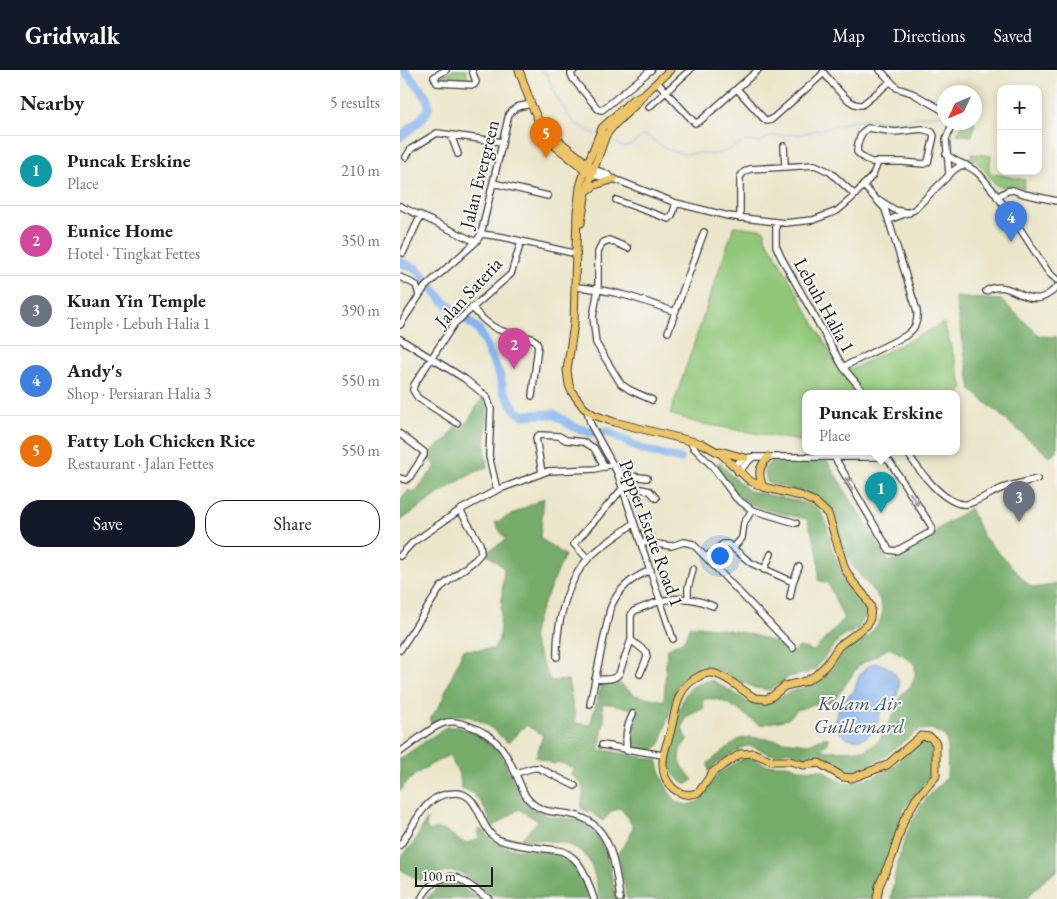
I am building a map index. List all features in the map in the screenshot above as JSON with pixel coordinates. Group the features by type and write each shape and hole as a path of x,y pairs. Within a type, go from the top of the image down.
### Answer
{"main road":[{"path":"519,70 531,104 550,142 589,170"},
{"path":"669,70 644,94 632,100 605,124 578,200 574,324 567,376 574,396 594,415 614,422 690,441 714,450 749,457"},
{"path":"578,238 589,170"},
{"path":"586,191 595,185 613,179"},
{"path":"714,450 750,481 763,487 808,499 815,502 828,514 846,569 871,607 870,618 863,629 839,646 827,664 816,675 785,686 766,699 755,698 716,674 709,673 694,678 685,686 680,695 663,755 664,771 670,786 688,796 699,792 713,772 740,754 753,753 772,761 790,761 803,765 819,763 843,777 852,778 886,765 921,736 930,737 936,743 936,776 916,799 904,820 892,857 879,886 877,899"},
{"path":"763,487 759,473 763,462 768,457"}],"street":[{"path":"446,70 434,77 437,83 474,85 476,82 472,70"},
{"path":"573,72 573,79 598,109 602,110 651,70"},
{"path":"648,107 690,70"},
{"path":"657,82 694,123 700,121 758,70"},
{"path":"880,70 899,90 915,94 937,108"},
{"path":"737,89 768,121 823,71 850,103 856,106 862,105 890,82"},
{"name":"Jalan Evergreen","path":"400,325 425,287 476,242 481,234 511,111 517,107 531,104"},
{"path":"876,128 894,132 922,129 932,132 934,136 926,164 878,162 865,159 857,152 859,140 864,129 876,128"},
{"path":"949,174 946,139 950,130"},
{"path":"406,157 410,149 437,133 502,142"},
{"path":"451,135 458,154"},
{"path":"784,146 785,166"},
{"path":"946,154 978,173 1049,272 1057,280"},
{"path":"589,170 605,173 613,179 676,203 740,218 776,223 802,222 820,218 837,211 873,175 878,162"},
{"path":"740,218 740,180 742,174 750,170 785,166 809,165 821,167 830,172 854,195"},
{"path":"889,220 917,208 949,174 960,166 970,167"},
{"path":"493,183 548,196"},
{"path":"843,367 904,336 916,326 918,321 917,311 885,209 864,185"},
{"path":"997,197 1013,190 1057,201"},
{"path":"875,197 895,210 909,213"},
{"path":"616,200 668,218 672,216 676,203"},
{"path":"400,206 476,242"},
{"path":"403,253 421,215"},
{"name":"Lebuh Halia 1","path":"776,223 776,246 780,256 843,367 862,390"},
{"path":"668,332 704,232"},
{"path":"481,234 577,254"},
{"path":"628,248 609,240 602,244 598,252 598,289 593,316 596,344 620,384 652,400"},
{"name":"Jalan Sateria","path":"457,423 418,398 415,394 414,385 454,324 469,309 512,274 521,242"},
{"path":"400,277 416,285 419,295"},
{"path":"576,286 631,296 675,312"},
{"path":"986,291 998,286 1037,299 1046,297 1057,286"},
{"path":"469,309 496,329 536,341 538,346 532,396"},
{"path":"400,339 479,389 490,403 489,456 497,490"},
{"name":"Pepper Estate Road 1","path":"587,410 591,425 617,472 673,639"},
{"path":"400,434 424,452 424,455 403,479"},
{"path":"542,473 536,438 539,435 559,436 566,440 584,442 594,448 605,467"},
{"path":"690,441 694,448 713,467 736,498 752,510 796,523"},
{"path":"909,455 931,483 956,502 967,504 1003,488 1037,479"},
{"path":"738,472 749,457"},
{"path":"733,466 749,457 884,457 890,462 932,527 931,532 896,552 889,550 834,458"},
{"path":"400,556 412,543 460,510 497,490 555,470 595,469 613,464"},
{"path":"617,472 647,478"},
{"path":"588,559 574,544 622,487 650,491 656,498"},
{"path":"400,650 441,587 481,553 480,544 460,510"},
{"path":"734,547 742,538 744,522 752,510"},
{"path":"557,656 556,638 559,623 572,584 588,559 634,523"},
{"path":"642,542 671,546 688,542 693,544 793,648"},
{"path":"706,557 723,544 728,544 734,547 746,560 793,582"},
{"path":"764,570 771,554"},
{"path":"790,597 799,567"},
{"path":"688,598 688,588 693,569"},
{"path":"590,704 610,609 614,599 629,581 651,570"},
{"path":"595,679 616,678 619,674 631,640 631,615 634,611 675,598 688,598 713,606"},
{"path":"631,640 646,652 646,658 640,674"},
{"path":"627,751 625,738 627,724 633,714"},
{"path":"400,752 441,724 451,721 473,727 499,743 506,751 525,795 530,802 538,807 559,814 580,816 598,828 610,848 615,865 620,899"},
{"path":"602,746 663,755"},
{"path":"516,773 539,768 575,786"},
{"path":"400,845 424,808 434,798 446,794 464,795 473,802 487,830 495,838 508,843 562,850 570,854 581,866 594,899"},
{"path":"421,899 429,887 436,881 452,877 465,882 490,899"}],"green space":[{"path":"452,70 466,70 468,80 465,82 442,80 442,75"},
{"path":"959,130 973,130 972,136 957,134"},
{"path":"972,154 991,156 989,169 991,173 1025,180 1024,188 1012,185 1004,187 996,185 975,159 971,158"},
{"path":"734,226 765,231 765,238 842,374 944,323 963,388 960,396 960,390 802,390 802,441 698,423 670,414"},
{"path":"955,297 1001,300 1040,336 1057,337 1057,451 1049,456 971,390"},
{"path":"483,397 487,404 485,451 487,467 453,485 400,521 400,501 409,490 414,493 436,466 426,457 432,450 447,440 455,427 462,430"},
{"path":"719,461 749,491 817,507 825,519 833,552 846,582 859,594 867,612 858,629 840,638 815,669 789,677 769,690 755,688 716,669 701,668 687,676 677,686 660,745 653,750 632,748 632,728 637,719 637,710 611,704 602,704 604,721 599,749 657,760 662,778 669,792 677,802 687,805 699,801 718,774 744,758 754,759 766,765 787,765 799,769 823,770 839,781 850,783 873,777 892,767 921,740 927,742 931,747 932,768 928,779 903,810 889,853 875,884 873,899 627,899 618,853 629,838 633,827 620,808 612,811 603,821 591,812 581,809 583,789 580,782 571,775 574,768 558,762 554,764 536,757 543,735 526,725 508,743 478,720 457,715 431,724 430,719 440,705 463,650 494,649 499,640 504,568 487,554 488,551 506,540 495,523 544,498 540,538 565,555 537,618 532,638 550,681 568,680 576,723 590,725 602,683 616,681 635,695 664,701 667,649 685,639 690,625 756,636 769,640 791,653 800,647 814,651 844,619 828,583 818,580 818,556 807,519 770,511 744,500 728,484 718,465"},
{"path":"771,461 827,461 889,562 970,508 983,536 1030,586 1035,588 1057,584 1057,871 1047,877 1026,899 891,899 900,853 913,819 925,800 947,777 948,748 945,736 931,729 919,730 881,759 851,772 839,769 826,761 809,759 788,751 769,754 752,746 745,746 716,764 709,772 708,763 739,739 749,737 809,744 822,738 829,738 828,743 820,749 827,751 865,750 879,741 895,712 901,695 911,686 915,676 915,664 889,648 858,666 832,701 824,704 814,704 797,710 788,719 760,725 725,702 710,699 702,700 704,708 686,717 682,729 688,740 680,750 679,755 682,765 693,780 688,784 684,783 670,769 666,761 680,706 687,692 692,687 712,680 752,704 767,704 790,692 816,684 831,670 851,643 868,636 879,623 883,611 879,598 850,563 837,532 832,511 817,497 767,482 764,469"},
{"path":"652,524 657,533 657,541 644,538 641,532"},
{"path":"446,727 458,727 471,731 500,751 521,799 532,809 549,816 578,820 588,827 598,838 607,855 616,899 600,899 591,865 576,848 558,842 521,839 538,821 519,809 493,827 477,798 468,790 461,788 460,776 449,755 410,779 400,791 400,759"},
{"path":"427,819 426,827 429,831 446,831 462,842 466,843 479,838 479,830 483,830 491,840 501,846 560,855 574,864 589,899 525,898 489,894 481,890 465,875 451,871 433,878 425,884 400,869 400,858 413,844"},
{"path":"458,884 478,899 426,899 440,885"}],"water":[{"name":"Kolam Air Guillemard","path":"874,663 885,666 894,673 899,683 899,689 895,698 881,711 878,722 871,733 864,738 851,739 838,730 836,716 838,709 854,692 860,675"}],"waterway":[{"path":"400,137 422,118 429,105 422,91 404,70"},
{"path":"541,70 547,74 555,95 574,123 596,134"},
{"path":"607,138 623,147 631,145 645,135 669,150 685,154 700,153 713,155 726,151 745,141 760,142 771,136 801,134 867,118 899,123 922,116 937,115"},
{"path":"400,262 417,269 443,301 479,330 500,376 503,390 517,412 523,415 554,414 574,427 589,432 608,432 641,449 680,459"}],"place":[{"name":"Fatty Loh Chicken Rice","path":"546,158"},
{"name":"Andy's","path":"1011,242"},
{"name":"Eunice Home","path":"514,369"},
{"name":"Puncak Erskine","path":"881,513"},
{"name":"Kuan Yin Temple","path":"1019,522"}]}
